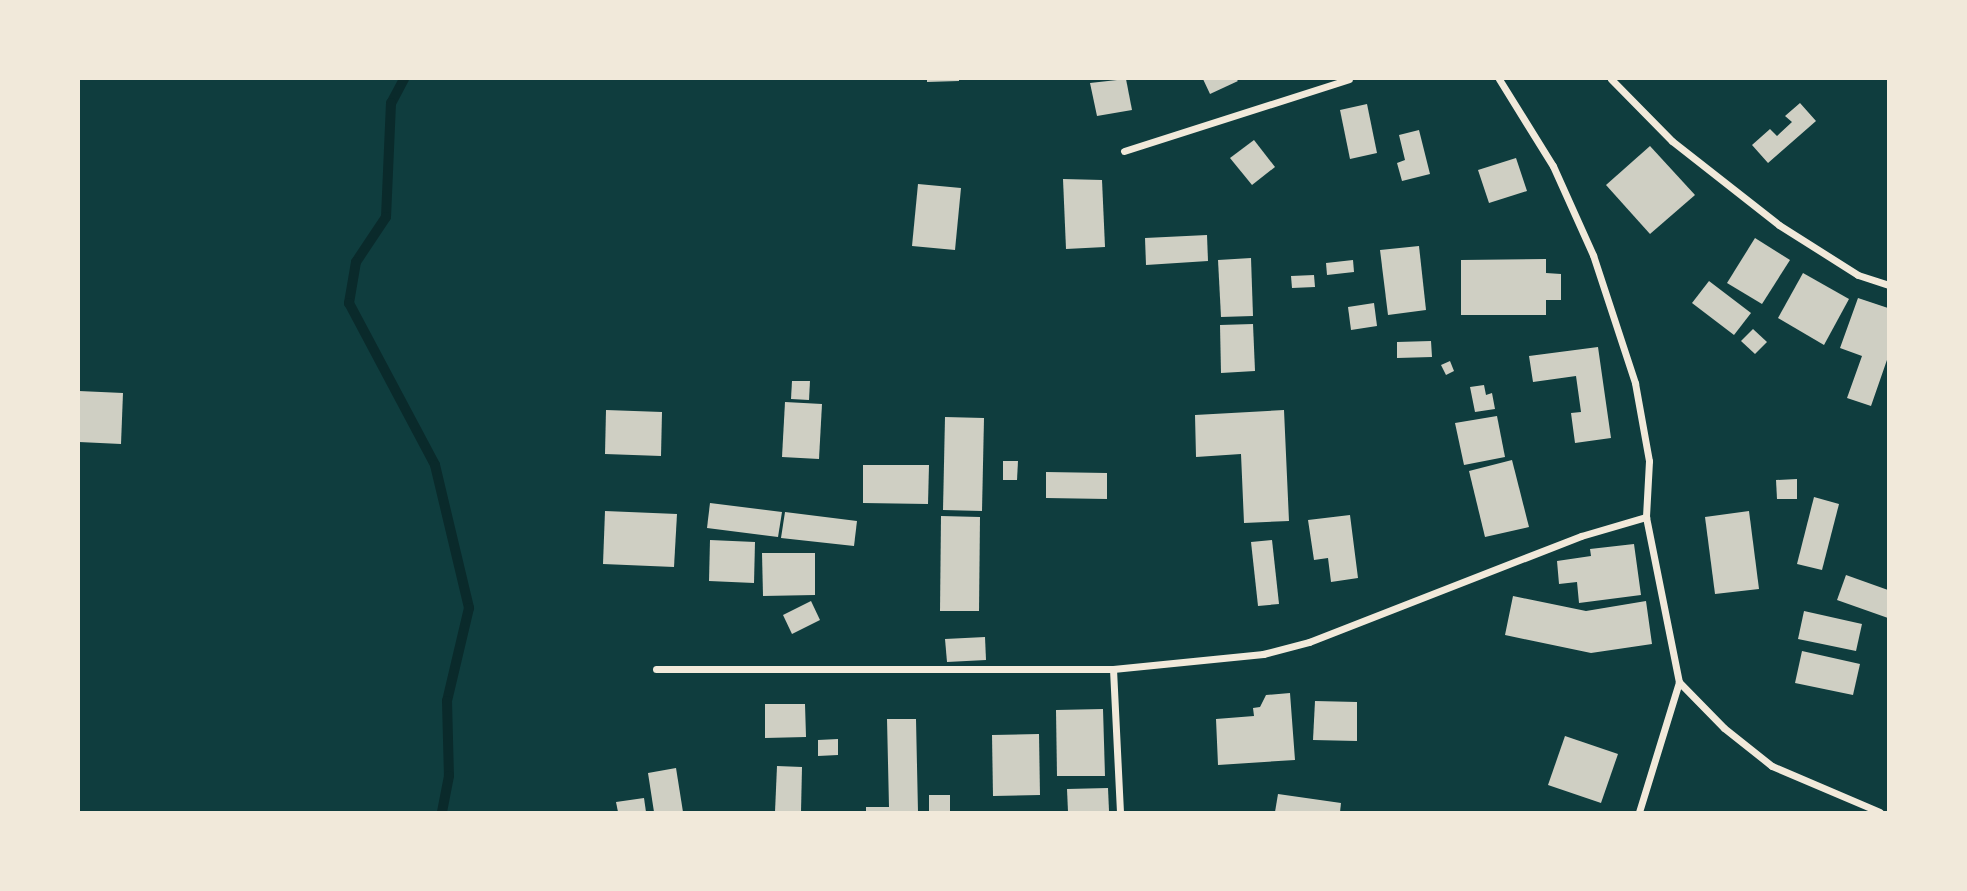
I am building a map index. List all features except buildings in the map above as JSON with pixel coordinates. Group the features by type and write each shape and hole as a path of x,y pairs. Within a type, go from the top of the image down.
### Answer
{"street":[{"path":"1125,151 1349,79"},
{"path":"1499,79 1553,166 1593,255 1635,383 1648,461 1646,517 1679,682 1639,812"},
{"path":"1611,79 1672,141 1779,225 1849,270 1888,285"},
{"path":"656,669 1113,669 1263,654 1310,642 1580,536 1646,517"},
{"path":"1113,669 1120,812"},
{"path":"1679,682 1724,728 1772,766 1880,812"}],"waterway":[{"path":"404,79 391,103 386,217 356,262 349,303 435,465 469,608 447,701 449,776 442,812"}]}
